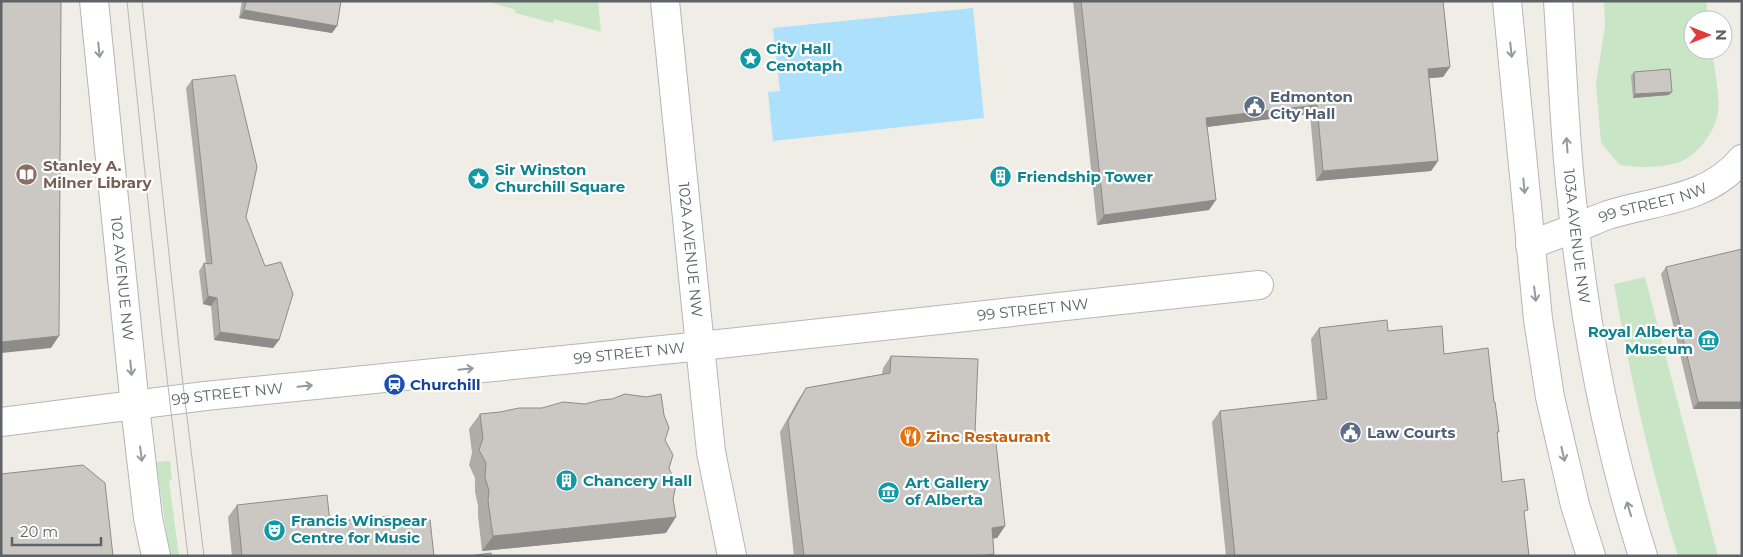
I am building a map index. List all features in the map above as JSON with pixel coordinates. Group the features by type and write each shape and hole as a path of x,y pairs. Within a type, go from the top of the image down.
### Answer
{"street":[{"name":"102 AVENUE NW","path":"94,1 135,406 148,518 156,556"},
{"name":"102A AVENUE NW","path":"665,1 711,452 732,556"},
{"path":"1506,1 1538,319 1550,397 1575,505 1591,556"},
{"name":"103A AVENUE NW","path":"1558,1 1570,182 1583,293 1594,359 1620,482 1643,556"},
{"name":"99 STREET NW","path":"1530,245 1608,215 1675,199 1710,186 1723,178 1742,159"},
{"name":"99 STREET NW","path":"1,422 206,396 700,346 1259,285"}],"green space":[{"path":"487,1 598,1 601,32 554,19 553,23 515,13 516,10"},
{"path":"1604,1 1706,1 1707,10 1683,10 1683,60 1714,60 1718,89 1718,111 1714,127 1692,155 1677,163 1656,167 1620,165 1601,143 1596,84 1605,26"},
{"path":"1645,277 1718,556 1678,556 1658,489 1634,387 1614,284"},
{"path":"170,461 172,480 169,481 179,556 170,556 156,462"}],"water":[{"path":"973,8 984,118 773,141 768,92 780,91 773,28"}],"building":[{"name":"Stanley A. Milner Library","path":"1,1 61,1 59,336 1,342"},
{"path":"246,1 341,1 337,26 244,10"},
{"name":"Edmonton City Hall","path":"1081,1 1443,1 1450,67 1428,69 1438,161 1323,171 1317,105 1206,118 1216,200 1104,215"},
{"path":"1670,69 1672,92 1635,94 1634,72"},
{"path":"235,75 257,167 246,217 265,266 281,262 293,294 279,340 220,332 217,298 208,296 204,263 212,264 192,80"},
{"name":"Royal Alberta Museum","path":"1742,249 1742,402 1698,402 1666,267"},
{"name":"Law Courts","path":"1387,320 1388,331 1442,326 1444,354 1488,348 1499,432 1497,432 1502,482 1524,479 1528,510 1524,511 1529,556 1235,556 1220,411 1327,399 1319,328"},
{"name":"Art Gallery of Alberta","path":"891,356 978,359 975,433 995,434 1005,526 992,528 994,554 978,556 804,556 788,421 806,388 890,373"},
{"name":"Chancery Hall","path":"625,394 646,397 661,394 664,415 669,428 665,440 673,455 669,468 676,485 673,499 676,517 493,536 488,501 489,491 485,477 486,463 479,450 483,438 480,414 519,408 542,408 563,402 585,404 612,399"},
{"path":"83,465 105,483 113,556 1,556 1,474"},
{"name":"Francis Winspear Centre for Music","path":"327,495 330,522 389,516 390,524 430,520 434,556 242,556 237,505"},
{"path":"491,553 492,556 469,556"}],"tram line":[{"path":"127,1 162,335 188,556"},
{"path":"142,1 182,376 204,556"}],"place":[{"name":"City Hall Cenotaph","path":"750,58"},
{"name":"Edmonton City Hall","path":"1254,106"},
{"name":"Stanley A. Milner Library","path":"27,175"},
{"name":"Friendship Tower","path":"1001,177"},
{"name":"Sir Winston Churchill Square","path":"479,179"},
{"name":"Royal Alberta Museum","path":"1709,341"},
{"name":"Churchill","path":"394,385"},
{"name":"Law Courts","path":"1351,433"},
{"name":"Zinc Restaurant","path":"910,437"},
{"name":"Chancery Hall","path":"567,481"},
{"name":"Art Gallery of Alberta","path":"889,492"},
{"name":"Francis Winspear Centre for Music","path":"275,530"}]}
